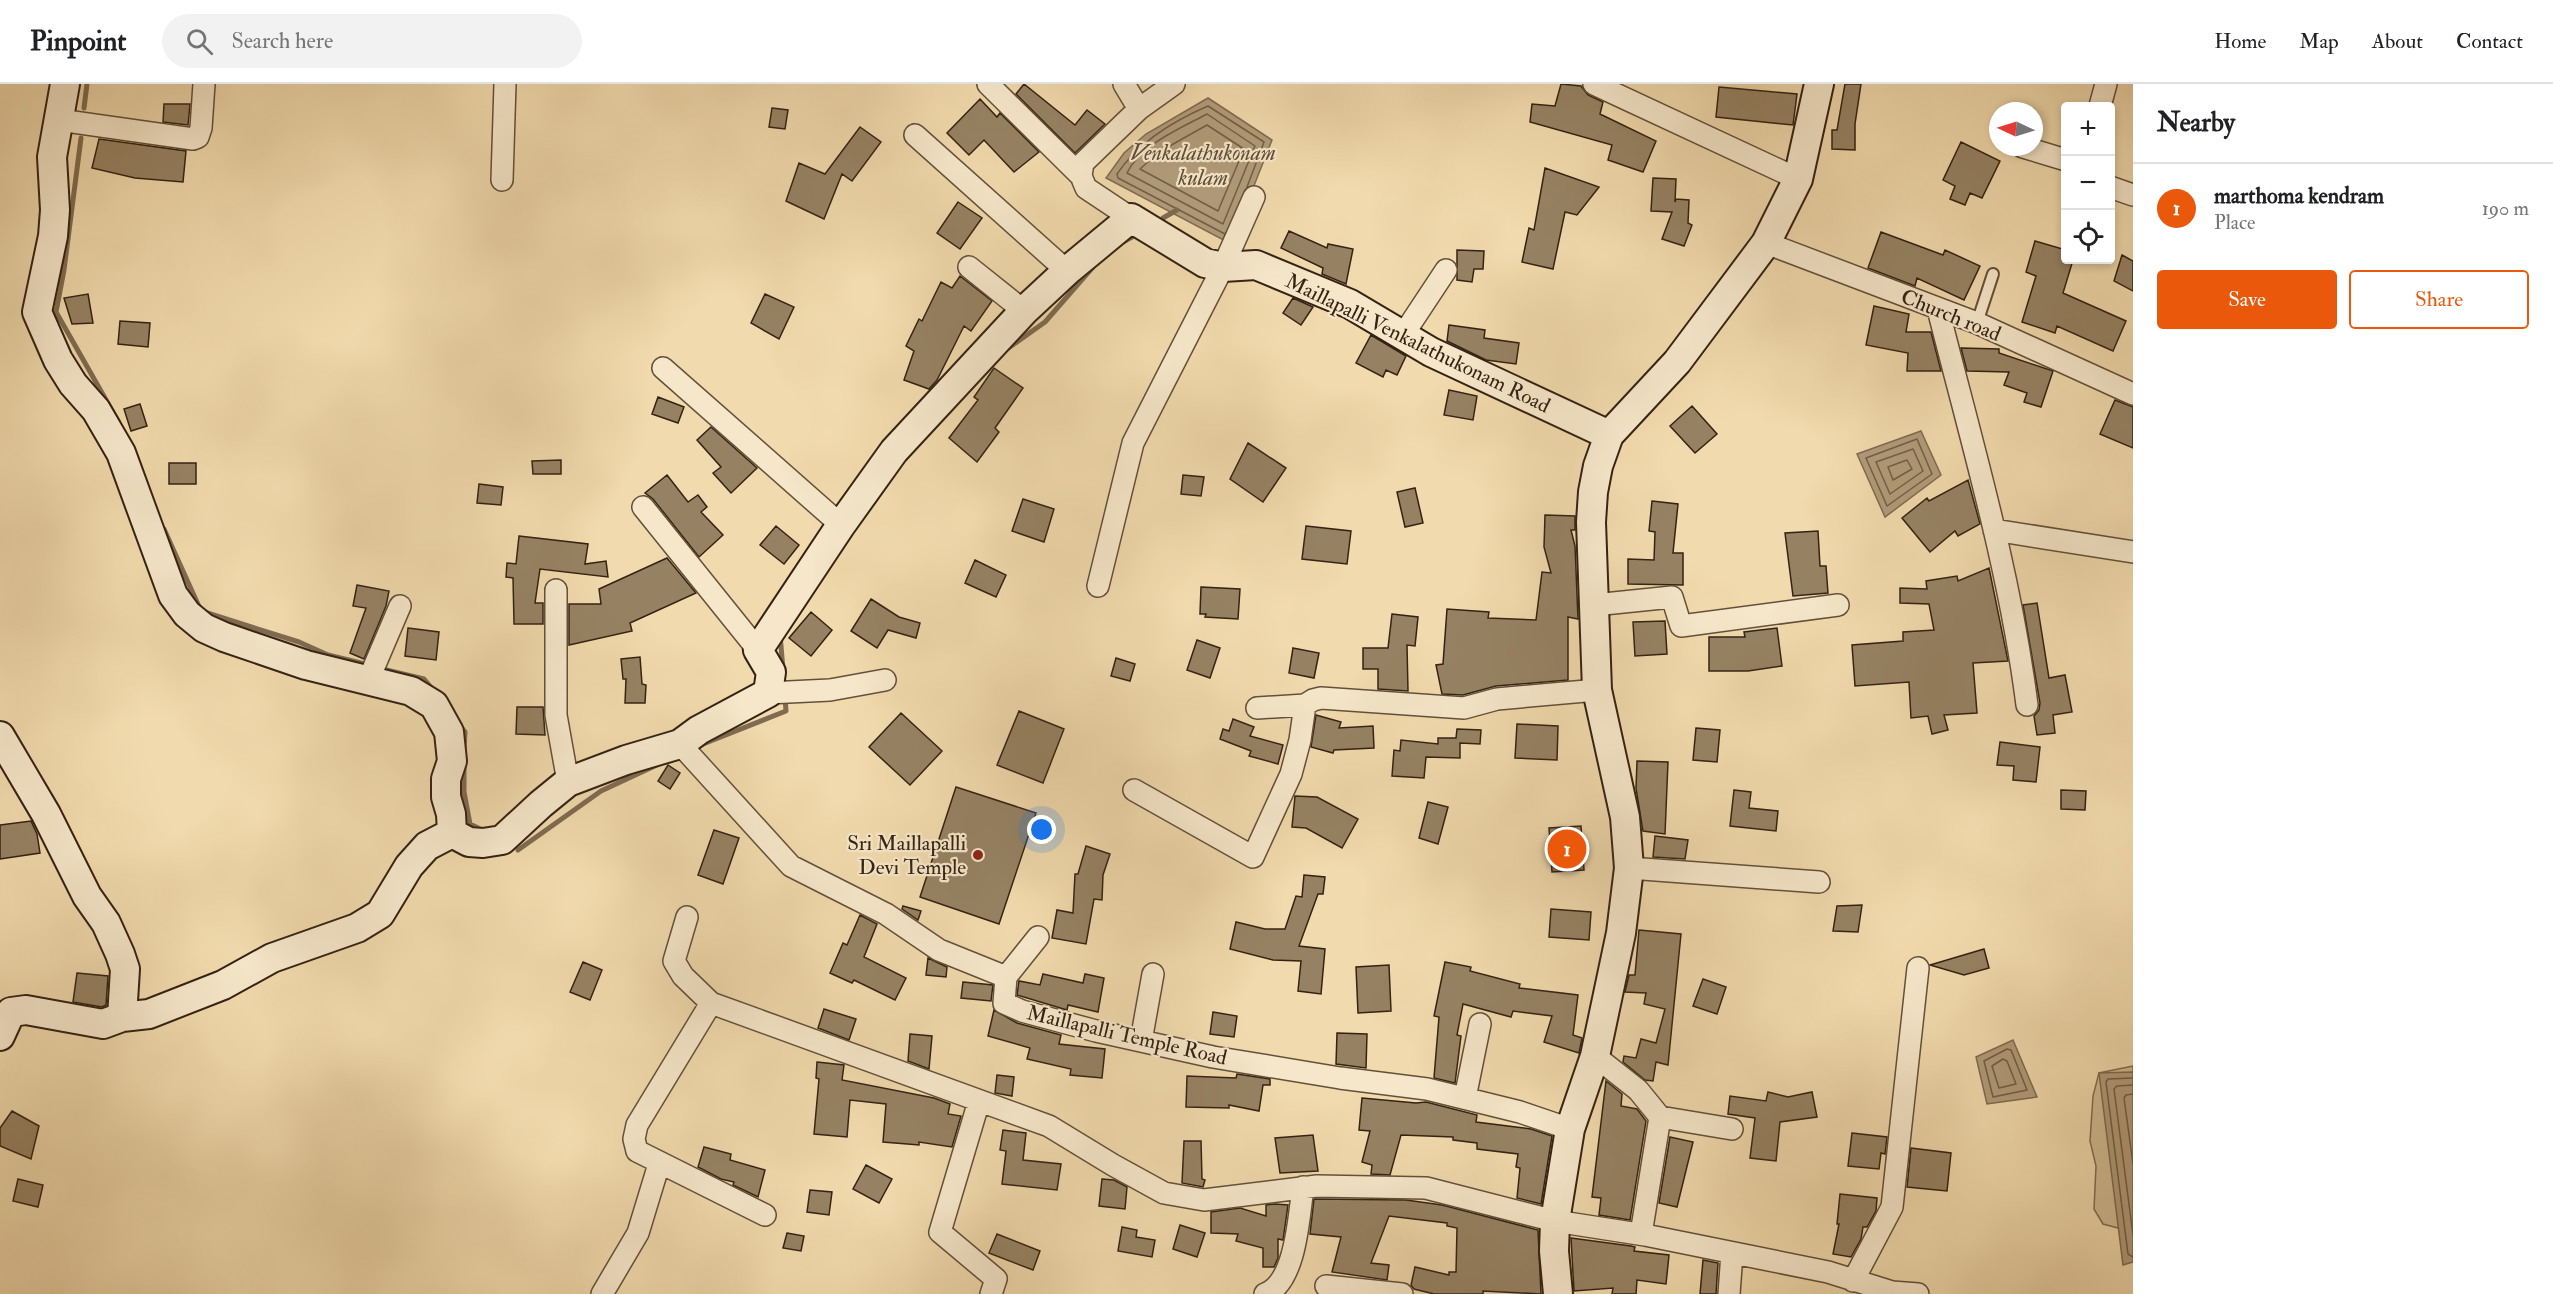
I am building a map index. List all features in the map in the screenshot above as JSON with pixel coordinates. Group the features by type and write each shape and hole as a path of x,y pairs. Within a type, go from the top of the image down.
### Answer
{"street":[{"path":"65,84 52,157 55,210 53,236 37,312 58,360 73,384 96,410 121,453 173,595 187,614 204,628 224,637 306,664 411,692 434,705 449,732 452,761 446,779 446,797 451,814 452,833"},
{"path":"59,120 193,139 198,137 201,128 204,84"},
{"path":"502,180 504,84"},
{"path":"988,84 1082,176"},
{"path":"1124,84 1139,109"},
{"path":"758,650 841,525 894,451 1024,311 1067,271 1131,218 1086,188 1082,176 1083,162 1139,109 1174,84"},
{"path":"1594,84 1798,179"},
{"path":"1558,1294 1554,1251 1555,1221 1570,1129 1595,1056 1621,933 1629,867 1625,817 1598,690 1594,605 1593,492 1598,466 1609,435 1677,362 1766,243 1798,179 1819,84"},
{"path":"2101,102 2106,84"},
{"path":"915,135 1067,271"},
{"path":"2043,153 2061,158"},
{"path":"2115,189 2133,195"},
{"path":"1098,586 1133,443 1223,267 1254,197"},
{"name":"Maillapalli Venkalathukonam Road","path":"1131,218 1205,263 1223,267 1256,265 1350,304 1431,352 1609,435"},
{"name":"Church road","path":"1766,243 1977,323 2133,394"},
{"path":"969,267 1024,311"},
{"path":"1403,335 1446,270"},
{"path":"1938,309 1994,530 2019,642 2027,705"},
{"path":"663,368 841,525"},
{"path":"643,507 758,650 771,672 768,693"},
{"path":"1994,530 2133,552"},
{"path":"556,590 556,715 568,782"},
{"path":"1594,605 1672,597 1681,626 1838,605"},
{"path":"368,681 400,606"},
{"path":"452,833 469,842 483,843 502,840 568,782 626,760 680,744 699,730 768,693 830,690 885,680"},
{"path":"1257,708 1305,705 1321,698 1464,708 1497,699 1598,690"},
{"path":"1134,790 1253,856 1291,774 1300,740 1305,705"},
{"path":"0,736 46,814 87,896 106,923 120,954 125,969 122,1017"},
{"path":"680,744 791,866 886,914 939,950 1006,977 1038,937"},
{"path":"0,1036 11,1012 26,1010 103,1024 122,1017 149,1014 223,985 272,958 357,927 380,914 409,866 428,846 452,833"},
{"path":"1629,867 1819,882"},
{"path":"687,917 674,961 683,976 711,1003 1049,1126 1164,1193 1204,1200 1303,1187 1384,1185 1426,1188 1555,1221 1641,1234 1828,1272 1892,1292 1918,1294"},
{"path":"1853,1281 1892,1207 1918,968"},
{"path":"1141,1041 1153,974"},
{"name":"Maillapalli Temple Road","path":"1006,977 1004,1003 1022,1011 1213,1057 1427,1089 1520,1112 1570,1129"},
{"path":"711,1003 637,1125 634,1139 637,1151 765,1215"},
{"path":"1465,1098 1480,1024"},
{"path":"1595,1056 1638,1090 1660,1117 1732,1129"},
{"path":"979,1101 940,1232 996,1279 991,1294"},
{"path":"1641,1234 1660,1117"},
{"path":"602,1294 638,1233 659,1164"},
{"path":"1265,1294 1273,1291 1285,1275 1295,1243 1303,1187"},
{"path":"1729,1294 1732,1253"},
{"path":"1326,1286 1402,1294"}],"lane":[{"path":"1977,323 1993,274"}],"shaded area":[{"path":"2133,1066 2133,1232 2103,1224 2094,1209 2096,1166 2090,1141 2093,1096 2099,1073"}],"water":[{"name":"Venkalathukonam kulam","path":"1208,98 1272,140 1231,244 1106,178 1124,153 1146,134"},
{"path":"1921,431 1941,475 1885,517 1857,454"},
{"path":"2013,1040 2037,1097 1987,1104 1976,1057"},
{"path":"2133,1072 2133,1262 2123,1265 2099,1073"}],"building":[{"path":"1024,84 1075,125 1087,110 1105,124 1075,153 1016,94"},
{"path":"1561,84 1581,86 1588,95 1603,102 1600,114 1656,141 1643,172 1608,160 1612,145 1530,122 1532,104 1555,106"},
{"path":"1845,84 1861,84 1855,124 1855,150 1832,149 1832,130 1837,130"},
{"path":"1719,87 1797,94 1793,125 1716,117"},
{"path":"980,99 997,117 1000,113 1039,152 1014,172 984,140 969,155 947,133"},
{"path":"164,104 190,104 188,125 163,122"},
{"path":"772,108 788,110 785,129 769,127"},
{"path":"860,127 881,142 852,181 842,174 824,219 786,201 799,163 825,174"},
{"path":"99,139 186,151 183,182 135,178 92,168"},
{"path":"1961,142 2000,161 1982,198 1970,193 1965,205 1950,199 1955,186 1943,180"},
{"path":"1545,168 1599,187 1577,215 1565,212 1553,269 1522,262 1529,228 1534,230"},
{"path":"1653,178 1676,179 1675,202 1676,199 1689,200 1688,223 1692,225 1684,246 1662,239 1672,212 1651,211"},
{"path":"958,202 982,218 960,249 937,233"},
{"path":"1289,231 1327,248 1328,244 1353,249 1346,284 1322,274 1323,268 1281,248"},
{"path":"1881,232 1943,255 1945,250 1980,266 1964,300 1917,278 1915,286 1868,268"},
{"path":"2035,241 2061,249 2061,264 2072,264 2063,293 2126,321 2113,351 2057,326 2055,333 2022,322 2036,276 2026,272"},
{"path":"1457,250 1484,251 1483,269 1474,269 1472,282 1457,280"},
{"path":"2122,255 2133,261 2133,291 2114,281"},
{"path":"960,276 992,301 971,331 964,326 937,380 929,389 904,380 914,351 906,346 919,319 922,321 941,282 952,288"},
{"path":"88,294 93,323 72,324 64,298"},
{"path":"765,294 794,307 779,339 751,323"},
{"path":"1293,298 1313,307 1301,325 1283,313"},
{"path":"1874,306 1909,314 1906,332 1931,332 1941,371 1907,371 1908,353 1866,345"},
{"path":"120,321 150,323 148,347 118,344"},
{"path":"1449,325 1485,330 1484,338 1519,343 1516,364 1486,360 1447,341"},
{"path":"1371,335 1406,356 1397,375 1386,370 1383,377 1356,363"},
{"path":"1961,348 1999,349 1999,353 2053,371 2041,407 2024,402 2027,393 2004,385 2009,372 1967,371"},
{"path":"994,368 1023,388 995,428 999,432 977,462 949,438 978,400 974,397"},
{"path":"1449,390 1477,396 1473,420 1444,415"},
{"path":"658,397 684,407 678,423 652,414"},
{"path":"2115,400 2133,407 2133,448 2100,434"},
{"path":"140,404 147,426 131,431 124,409"},
{"path":"1692,406 1717,434 1695,453 1670,426"},
{"path":"711,427 757,468 731,493 713,473 721,467 697,440"},
{"path":"1248,443 1286,468 1263,502 1230,479"},
{"path":"561,460 561,474 533,474 532,461"},
{"path":"169,463 196,463 196,484 169,484"},
{"path":"667,475 688,502 698,495 707,507 701,512 723,535 699,557 653,499 645,493"},
{"path":"1183,475 1204,477 1201,496 1181,494"},
{"path":"1968,480 1980,524 1958,536 1955,531 1930,552 1902,518 1927,498 1929,501"},
{"path":"479,484 503,487 501,505 477,503"},
{"path":"1415,488 1423,523 1405,527 1397,492"},
{"path":"1023,499 1054,509 1044,542 1012,531"},
{"path":"1652,501 1678,504 1673,553 1683,553 1683,585 1628,584 1628,559 1654,560 1655,532 1649,531"},
{"path":"1545,515 1575,516 1575,530 1571,530 1575,546 1578,619 1568,617 1568,680 1496,686 1463,695 1442,694 1436,665 1443,664 1447,609 1489,612 1488,618 1536,620 1542,572 1551,573 1544,547"},
{"path":"776,526 799,545 784,564 760,545"},
{"path":"1306,526 1351,531 1347,564 1302,559"},
{"path":"1818,531 1820,566 1826,566 1828,593 1793,596 1785,533"},
{"path":"519,536 588,544 585,564 606,561 608,577 540,569 535,603 543,603 543,624 514,624 513,578 506,577 507,563 516,564"},
{"path":"667,558 696,593 630,623 632,631 569,645 569,604 601,604 599,589"},
{"path":"975,560 1006,575 996,597 965,583"},
{"path":"1989,568 2008,661 1973,663 1977,713 1944,715 1948,730 1932,734 1928,716 1911,718 1909,682 1855,686 1852,645 1903,641 1903,632 1934,630 1929,604 1900,603 1900,588 1927,589 1926,581 1957,576 1958,581"},
{"path":"357,585 389,591 386,606 364,659 350,653 366,608 353,606"},
{"path":"1201,587 1240,589 1238,619 1205,617 1206,614 1200,614"},
{"path":"871,599 899,617 920,623 916,638 888,630 877,648 851,631"},
{"path":"2037,603 2049,678 2065,675 2072,712 2053,715 2055,733 2037,735 2034,716 2039,710 2040,703 2023,605"},
{"path":"811,612 832,630 811,656 789,638"},
{"path":"1392,614 1418,617 1415,646 1407,645 1408,691 1378,689 1378,669 1363,669 1363,648 1388,648"},
{"path":"1665,621 1667,654 1635,656 1633,622"},
{"path":"408,628 439,632 436,660 405,656"},
{"path":"1777,628 1782,666 1748,671 1709,671 1709,637 1745,637 1744,632"},
{"path":"1197,640 1220,648 1210,678 1187,670"},
{"path":"1293,648 1319,653 1314,678 1289,673"},
{"path":"640,657 642,684 646,685 645,703 625,703 626,679 623,679 621,659"},
{"path":"1116,658 1135,664 1130,681 1111,676"},
{"path":"517,707 543,707 545,735 516,734"},
{"path":"1019,711 1064,729 1043,783 997,765"},
{"path":"901,713 942,751 910,785 869,747"},
{"path":"1316,715 1341,722 1339,728 1373,726 1374,748 1334,750 1333,753 1311,747"},
{"path":"1233,719 1254,727 1250,736 1283,745 1278,764 1249,756 1251,751 1220,739 1223,729 1229,731"},
{"path":"1517,724 1558,726 1557,760 1515,758"},
{"path":"1696,728 1720,730 1717,762 1693,760"},
{"path":"1457,729 1481,730 1480,744 1460,743 1460,758 1426,757 1424,778 1392,776 1394,750 1400,751 1401,740 1438,744 1438,738 1456,738"},
{"path":"2000,742 2040,747 2036,782 2013,780 2014,766 1997,765"},
{"path":"1637,761 1668,762 1665,834 1643,831 1636,788"},
{"path":"668,765 680,773 670,789 658,781"},
{"name":"Sri Maillapalli Devi Temple","path":"956,787 1036,813 999,924 920,897"},
{"path":"1734,790 1751,792 1749,808 1778,811 1776,831 1730,826"},
{"path":"2061,790 2086,791 2085,810 2061,809"},
{"path":"1295,796 1317,797 1358,819 1342,848 1306,828 1292,827"},
{"path":"1428,802 1448,807 1438,844 1419,838"},
{"path":"31,821 37,834 40,853 0,859 0,825"},
{"path":"1581,826 1584,870 1552,872 1549,828"},
{"path":"714,830 739,838 723,884 698,875"},
{"path":"1655,836 1688,840 1685,859 1653,857"},
{"path":"1086,846 1110,854 1103,875 1102,900 1094,899 1086,944 1052,938 1057,910 1073,913 1075,874 1078,874"},
{"path":"1304,875 1325,877 1323,894 1318,894 1299,946 1325,949 1321,994 1298,991 1301,961 1273,960 1230,949 1236,922 1265,929 1285,929 1296,896 1302,897"},
{"path":"1862,905 1858,932 1833,931 1837,906"},
{"path":"903,906 921,911 918,920 902,909"},
{"path":"1551,909 1591,912 1589,940 1549,937"},
{"path":"860,915 877,924 864,957 906,978 895,1000 854,980 852,983 830,973 843,943 847,945"},
{"path":"1639,930 1681,934 1668,1065 1656,1062 1653,1081 1645,1080 1623,1062 1624,1056 1636,1058 1641,1039 1656,1043 1665,1009 1644,1004 1646,993 1625,992 1629,975 1635,975"},
{"path":"1984,949 1989,968 1964,975 1930,965"},
{"path":"928,958 947,967 946,977 926,975"},
{"path":"583,962 602,970 590,1000 570,992"},
{"path":"1445,962 1471,967 1470,971 1520,984 1519,988 1578,995 1573,1035 1582,1038 1579,1053 1544,1042 1552,1016 1513,1011 1511,1017 1463,1004 1457,1035 1461,1036 1455,1083 1434,1078 1439,1017 1434,1016"},
{"path":"1389,965 1391,1011 1358,1013 1356,967"},
{"path":"77,973 108,976 106,1005 102,1007 73,1002"},
{"path":"1043,974 1083,983 1085,974 1104,978 1098,1012 1068,1005 1067,1010 1017,995 1019,981 1040,985"},
{"path":"1703,979 1726,987 1717,1014 1693,1006"},
{"path":"963,982 993,985 991,1001 961,998"},
{"path":"824,1009 856,1019 849,1040 818,1028"},
{"path":"994,1010 1017,1023 1061,1035 1059,1044 1105,1049 1102,1078 1070,1075 1071,1069 1027,1059 1030,1048 988,1036"},
{"path":"1213,1012 1237,1016 1234,1037 1210,1034"},
{"path":"1337,1033 1367,1034 1366,1068 1336,1064"},
{"path":"910,1034 932,1036 929,1069 908,1061"},
{"path":"817,1062 844,1065 842,1080 934,1098 950,1104 948,1114 961,1116 952,1147 919,1142 919,1145 883,1142 886,1104 850,1100 847,1137 814,1134 819,1079 816,1078"},
{"path":"1237,1074 1270,1079 1270,1085 1263,1085 1259,1111 1229,1105 1229,1108 1186,1107 1187,1076 1236,1078"},
{"path":"997,1075 1014,1077 1012,1096 995,1093"},
{"path":"1606,1081 1622,1094 1621,1106 1637,1109 1646,1121 1630,1220 1599,1215 1601,1198 1592,1197"},
{"path":"1768,1092 1788,1097 1812,1092 1817,1117 1780,1122 1776,1161 1750,1158 1755,1118 1728,1114 1730,1096 1766,1101"},
{"path":"1362,1098 1426,1102 1477,1115 1476,1122 1531,1129 1552,1136 1541,1204 1517,1198 1520,1168 1516,1167 1518,1154 1477,1149 1477,1143 1453,1140 1453,1137 1401,1135 1390,1175 1371,1174 1372,1165 1362,1162 1370,1131 1359,1130"},
{"path":"12,1111 39,1126 31,1159 0,1146 0,1128"},
{"path":"1003,1130 1026,1133 1023,1160 1061,1164 1057,1190 1002,1184 1006,1151 1000,1150"},
{"path":"1852,1133 1887,1137 1885,1154 1881,1153 1879,1169 1848,1166"},
{"path":"1313,1135 1318,1171 1280,1173 1275,1138"},
{"path":"1670,1137 1693,1142 1677,1207 1659,1203"},
{"path":"1184,1141 1201,1141 1202,1179 1205,1180 1203,1187 1182,1183"},
{"path":"704,1147 731,1154 730,1160 765,1170 758,1197 733,1185 734,1182 721,1179 698,1167"},
{"path":"1911,1148 1951,1153 1947,1191 1907,1187"},
{"path":"866,1165 892,1179 879,1203 853,1189"},
{"path":"18,1179 43,1185 38,1207 13,1201"},
{"path":"1102,1179 1114,1180 1127,1187 1125,1209 1099,1206"},
{"path":"810,1190 832,1192 829,1215 807,1212"},
{"path":"1840,1194 1877,1198 1876,1211 1867,1227 1863,1227 1861,1239 1851,1257 1833,1254 1839,1224 1837,1224"},
{"path":"1314,1199 1406,1200 1442,1205 1538,1230 1541,1294 1483,1291 1483,1294 1434,1294 1414,1289 1411,1285 1415,1267 1449,1275 1449,1272 1456,1272 1457,1228 1447,1226 1447,1223 1389,1216 1371,1263 1389,1265 1387,1280 1332,1272 1341,1237 1310,1234"},
{"path":"1266,1205 1288,1205 1283,1240 1278,1239 1278,1258 1274,1267 1263,1267 1263,1248 1236,1241 1238,1234 1211,1233 1211,1212 1240,1208 1266,1216"},
{"path":"1180,1225 1205,1233 1197,1257 1173,1249"},
{"path":"1122,1227 1137,1230 1136,1237 1155,1240 1152,1257 1118,1251"},
{"path":"787,1233 804,1236 801,1251 783,1248"},
{"path":"997,1234 1040,1251 1033,1270 989,1253"},
{"path":"1571,1238 1631,1246 1635,1247 1634,1251 1669,1255 1666,1284 1637,1280 1636,1294 1612,1294 1613,1288 1574,1291"},
{"path":"1703,1260 1718,1263 1716,1294 1700,1294"}],"waterway":[{"path":"84,108 87,84"},
{"path":"81,138 64,270 56,312 118,421"},
{"path":"1163,218 1177,210"},
{"path":"1123,242 1132,237"},
{"path":"1007,349 1045,322 1093,267"},
{"path":"164,529 201,611 299,642 328,655 369,665"},
{"path":"780,634 783,670"},
{"path":"378,668 424,679 434,691"},
{"path":"698,746 786,711 785,697"},
{"path":"459,725 465,732 464,750"},
{"path":"518,850 601,791 659,764"},
{"path":"464,765 464,792 470,824 480,829"}],"place":[{"name":"marthoma kendram","path":"1567,849"},
{"name":"Sri Maillapalli Devi Temple","path":"978,855"}]}
